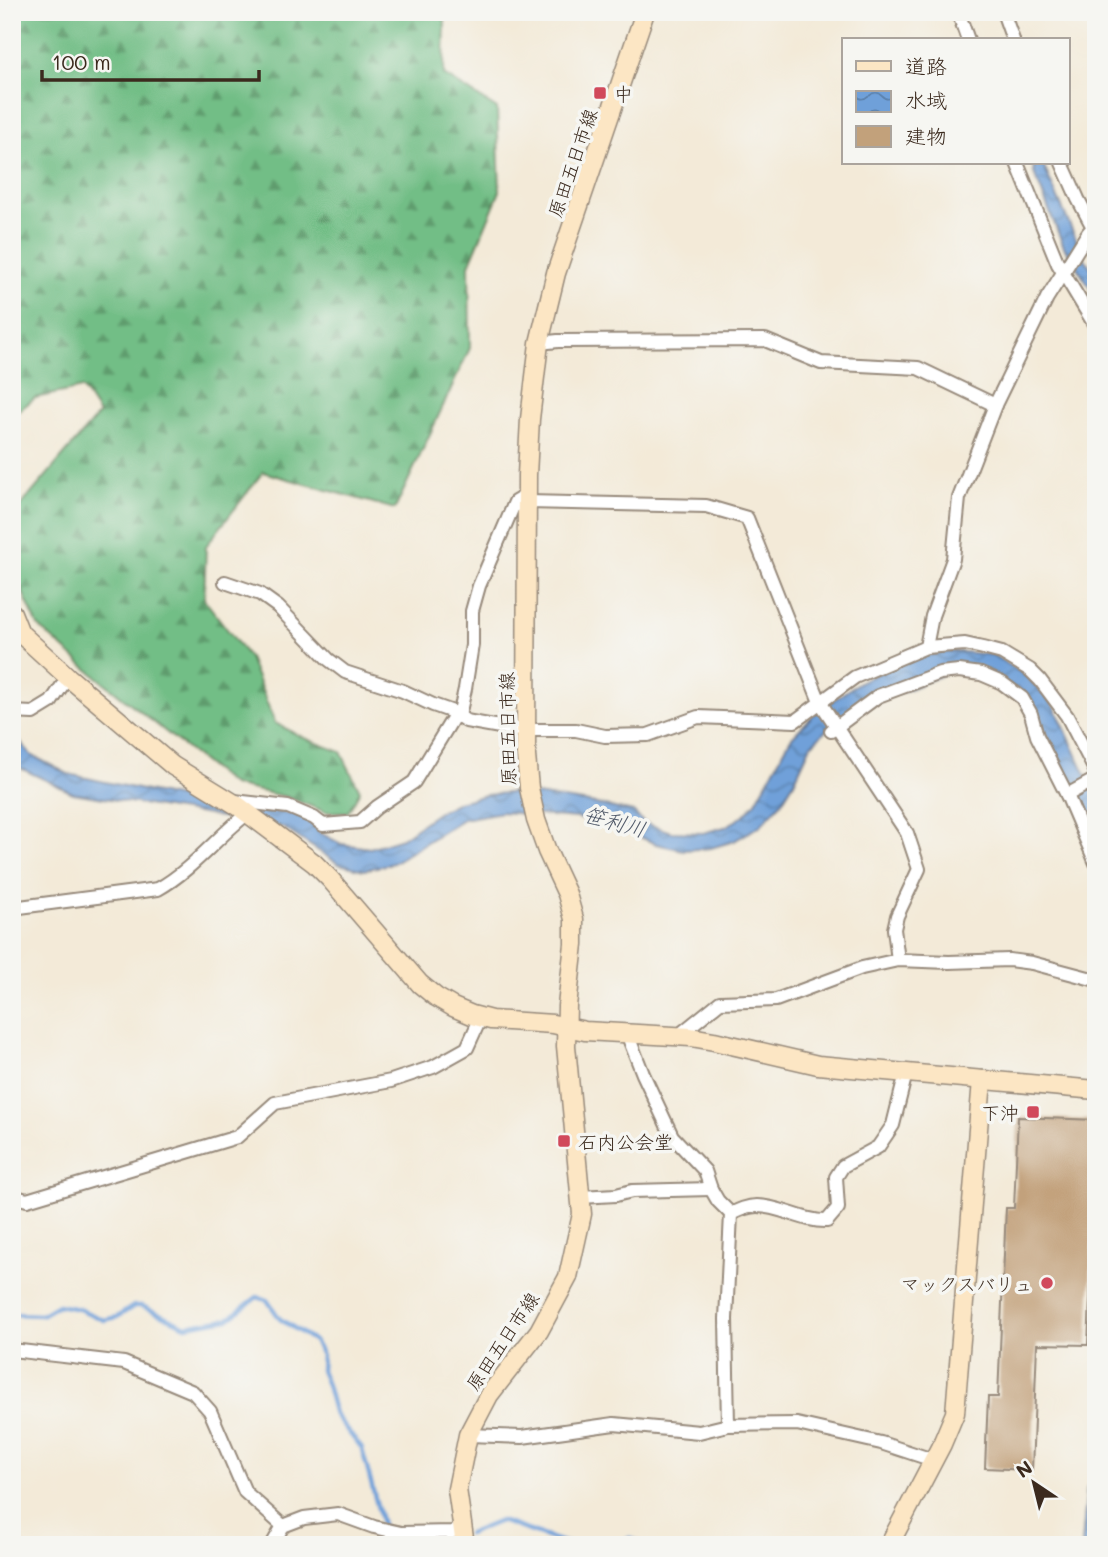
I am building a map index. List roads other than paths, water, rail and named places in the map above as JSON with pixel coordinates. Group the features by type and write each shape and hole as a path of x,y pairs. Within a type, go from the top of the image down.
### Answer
{"street":[{"name":"原田五日市線","path":"463,1536 457,1489 468,1435 489,1395 539,1331 568,1277 581,1224 565,1027 574,919 567,894 534,815 526,755 530,419 539,343 556,273 645,12"},
{"path":"958,12 967,38"},
{"path":"1003,12 1012,38"},
{"path":"1017,164 1064,271 1096,327"},
{"path":"926,647 932,616 953,559 959,498 995,405 1047,298 1093,229 1062,164"},
{"path":"539,343 765,340 821,363 918,368 995,405"},
{"path":"459,716 472,645 472,611 479,586 515,502 527,498 706,506 747,518 820,703 833,728 907,833 919,869 894,929 898,960"},
{"path":"225,582 260,594 278,607 328,659 345,672 403,691 466,721 517,730 576,730 605,736 648,735 698,717 795,721 855,677 926,647 965,644 1002,653 1030,670 1067,716 1096,772"},
{"path":"12,612 20,633 173,766 238,807 314,863 420,984 453,1007 481,1017 511,1022 714,1041 810,1063 1096,1090"},
{"path":"833,728 878,696 940,673 959,671 982,674 1002,683 1022,698 1031,714 1037,736 1069,794 1096,863"},
{"path":"12,712 33,713 51,702 68,677"},
{"path":"238,807 288,807 314,818 323,825 359,822 414,782 453,718 459,716"},
{"path":"1069,794 1096,779"},
{"path":"12,908 158,889 176,879 232,826 238,807"},
{"path":"678,1036 720,1002 776,1000 862,968 898,960 1009,960 1032,963 1096,980"},
{"path":"12,1196 27,1200 237,1137 275,1104 391,1081 433,1067 467,1048 481,1017"},
{"path":"630,1033 630,1041 643,1074 672,1136 705,1171 718,1201 731,1214 726,1319 728,1425"},
{"path":"731,1214 758,1206 817,1221 827,1221 838,1208 836,1177 843,1166 878,1147 893,1125 906,1073"},
{"path":"889,1545 955,1413 982,1080"},
{"path":"580,1196 615,1195 632,1191 711,1189"},
{"path":"12,1350 124,1363 193,1392 210,1411 245,1492 283,1526"},
{"path":"468,1435 522,1437 614,1424 699,1432 728,1425 797,1424 881,1443 933,1460"},
{"path":"272,1545 283,1526 304,1518 338,1514 384,1530 414,1533 452,1532 463,1536"}],"water":[{"path":"1033,164 1044,164 1084,257 1096,276 1096,297 1064,247 1034,173"},
{"name":"笹利川","path":"954,651 993,655 1025,675 1055,707 1096,797 1096,826 1032,708 1018,689 961,667 838,719 811,745 781,803 761,825 734,841 711,848 684,850 656,844 624,830 577,818 501,812 463,819 393,863 364,870 339,864 282,827 73,793 20,768 12,759 12,731 31,755 68,774 222,807 295,814 306,818 320,833 341,844 370,848 402,838 437,813 458,802 486,795 516,792 633,812 644,823 671,832 703,833 725,827 742,817 756,802 791,738 815,713 861,681 913,658"},
{"path":"1087,1487 1096,1487 1096,1545 1082,1545"}],"waterway":[{"path":"12,1314 41,1315 58,1305 79,1309 104,1320 117,1317 134,1306 142,1306 186,1326 228,1319 257,1297 267,1300 280,1319 314,1341 322,1355 321,1370 335,1415 362,1449 386,1539 452,1541 460,1538"},
{"path":"468,1534 500,1521 571,1545"},
{"path":"618,1545 630,1538 644,1545"}],"place":[{"name":"中","path":"600,93"},
{"name":"下沖","path":"1033,1112"},
{"name":"石内公会堂","path":"564,1141"},
{"name":"マックスバリュ","path":"1047,1283"}]}
